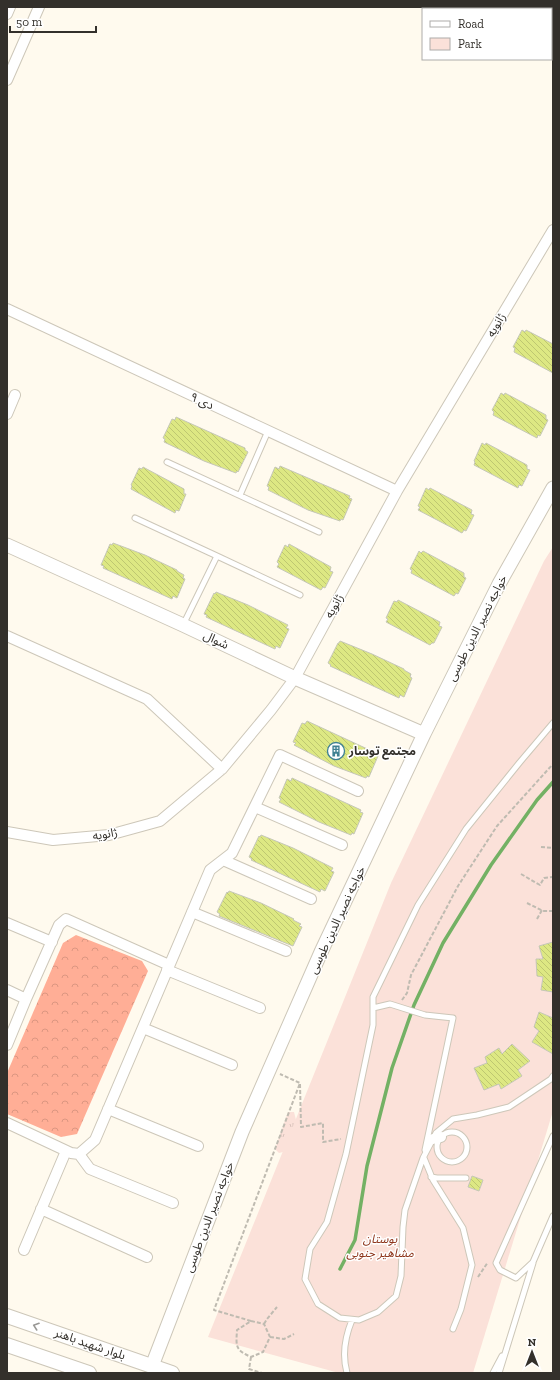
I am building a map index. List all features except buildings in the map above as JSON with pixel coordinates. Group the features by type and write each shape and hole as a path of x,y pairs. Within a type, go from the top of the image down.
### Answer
{"main road":[{"name":"بلوار شهید باهنر","path":"7,1316 172,1373"},
{"path":"7,1345 89,1373"}],"street":[{"path":"7,14 10,7"},
{"path":"7,80 39,7"},
{"name":"ژانویه","path":"7,832 53,840 109,835 160,821 222,769 271,710 295,678 397,491 553,230"},
{"name":"۹ دی","path":"7,310 397,491"},
{"path":"7,414 15,395"},
{"name":"خواجه نصیر الدین طوسی","path":"152,1366 242,1132 321,952 424,734 499,584 553,488"},
{"name":"شوال","path":"7,546 183,625 295,678 424,734"},
{"path":"7,636 147,699 222,769"},
{"path":"79,1154 95,1140 210,870 232,853 280,755 358,791"},
{"path":"255,807 342,845"},
{"path":"223,860 311,899"},
{"path":"192,912 286,951"},
{"path":"7,1045 59,925 66,919 168,968 260,1008"},
{"path":"7,923 52,942"},
{"path":"7,990 26,999"},
{"path":"143,1028 232,1065"},
{"path":"108,1109 198,1146"},
{"path":"7,1123 71,1153 79,1154 90,1169 173,1203"},
{"path":"24,1250 66,1150"},
{"path":"41,1209 147,1257"}],"lane":[{"path":"240,495 268,431"},
{"path":"168,462 319,532"},
{"path":"135,518 300,595"},
{"path":"183,625 217,556"},
{"path":"373,1008 390,1004 425,1015 453,1018 424,1158 405,1210 401,1276 396,1296 378,1312 359,1320 352,1320 340,1318 318,1304 305,1279 310,1250 327,1222 350,1137 373,1025 373,1008 373,996 418,905 466,829 553,723"},
{"path":"424,1158 437,1138 451,1133 460,1136 466,1144 465,1154 462,1158 453,1162 448,1162 440,1157 437,1149 439,1140 437,1138 436,1133 453,1119 509,1107 551,1079 553,1076"},
{"path":"533,1262 516,1278 500,1270 496,1263 553,1136"},
{"path":"424,1158 431,1177 464,1228 472,1264 461,1309 453,1329"},
{"path":"431,1177 466,1178"},
{"path":"499,1373 533,1262 553,1216"},
{"path":"347,1373 345,1365 345,1347 352,1320"},
{"path":"493,1373 506,1349"}],"path":[{"path":"398,1007 406,992 411,975 458,886 497,826 553,764"},
{"path":"541,847 553,848"},
{"path":"521,874 540,885 544,878 553,877"},
{"path":"527,903 542,910 553,911"},
{"path":"537,919 542,910"},
{"path":"270,1070 300,1083"},
{"path":"300,1083 301,1127 323,1123 323,1142 350,1137"},
{"path":"264,1324 214,1310 300,1083"},
{"path":"468,1280 476,1279 490,1260 498,1259"},
{"path":"251,1321 237,1330 236,1344 240,1352 251,1357 263,1352 270,1337 264,1324 266,1319 277,1307"},
{"path":"270,1337 284,1339 294,1334"},
{"path":"251,1357 249,1369 262,1373"}],"green space":[{"name":"بوستان مشاهیر جنوبی","path":"553,547 553,1111 473,1373 339,1373 208,1337 391,883 544,561"},
{"path":"76,935 142,961 148,971 77,1134 61,1137 7,1114 7,1073 63,943"},
{"path":"288,1112 294,1112 297,1124 283,1152 279,1153 275,1149"}],"waterway":[{"path":"340,1269 355,1240 367,1166 392,1068 414,1005 443,943 491,865 537,800 553,782"}],"place":[{"name":"مجتمع توسار","path":"336,751"}]}
